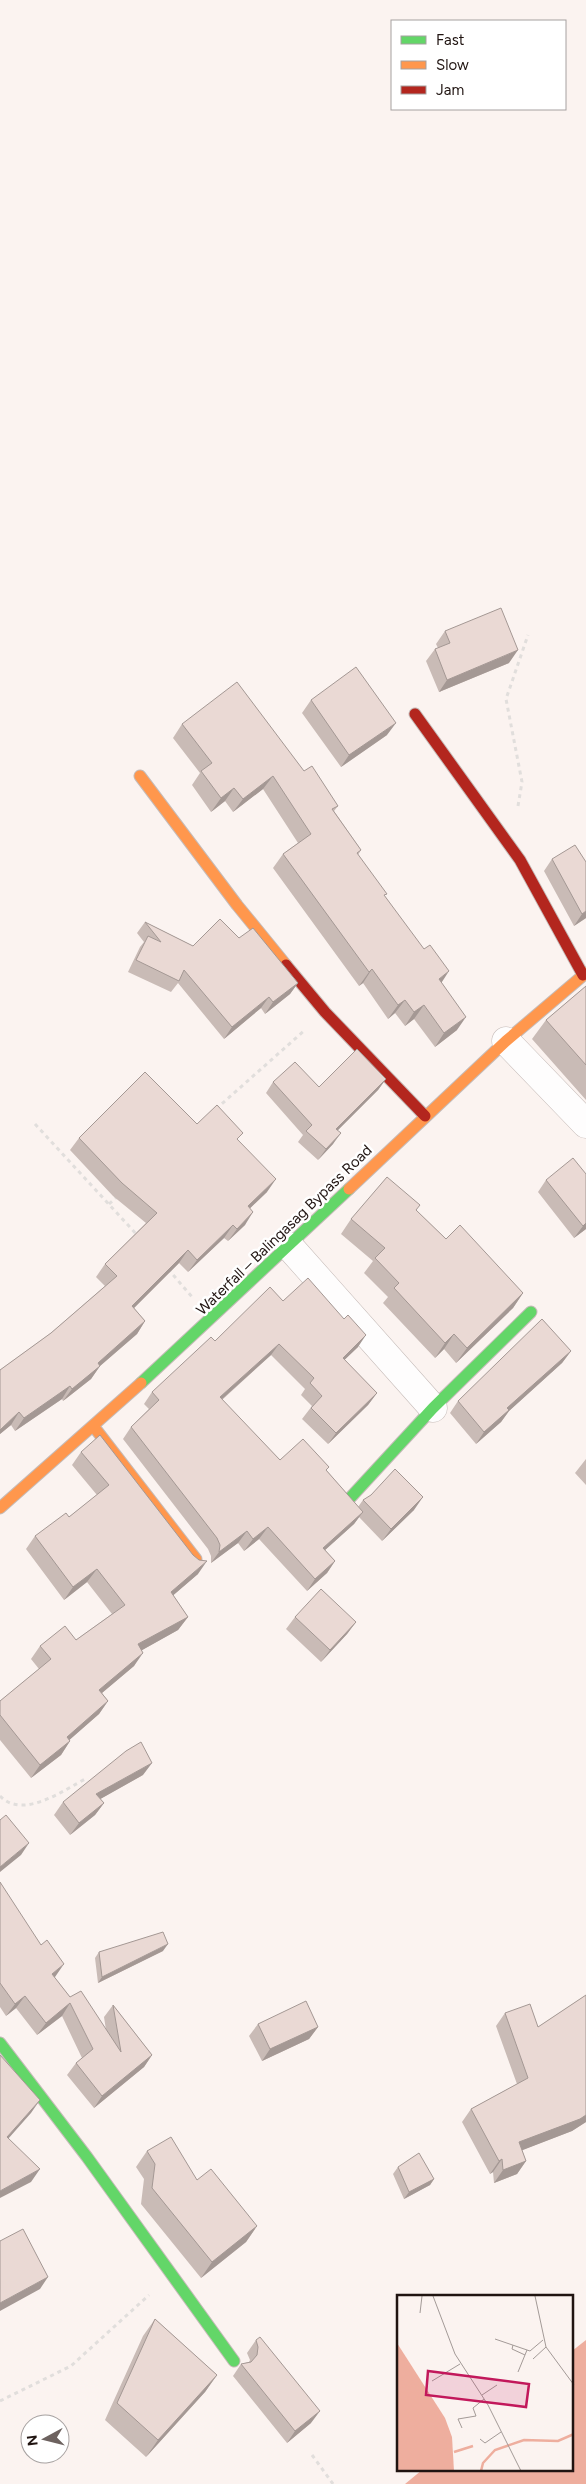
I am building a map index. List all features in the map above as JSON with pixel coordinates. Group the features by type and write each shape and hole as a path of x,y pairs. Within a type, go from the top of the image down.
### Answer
{"street":[{"path":"414,714 520,860 585,974"},
{"path":"140,776 237,905 325,1012 425,1116"},
{"name":"Waterfall ‒ Balingasag Bypass Road","path":"0,1508 94,1427 212,1319 506,1041 585,974"},
{"path":"506,1041 586,1124"},
{"path":"289,1246 434,1408"},
{"path":"351,1497 434,1408 530,1312"},
{"path":"94,1427 196,1559"},
{"path":"0,2043 87,2157 170,2275 234,2361"}],"path":[{"path":"510,846 522,782 506,699 528,635"},
{"path":"213,1111 325,1012"},
{"path":"35,1124 141,1240"},
{"path":"109,1204 124,1190"},
{"path":"167,1269 212,1319"},
{"path":"0,1796 19,1805 37,1803 87,1778"},
{"path":"0,2402 71,2366 170,2275"},
{"path":"312,2455 333,2484"}],"shaded area":[{"path":"586,2340 586,2484 405,2484 420,2472 574,2472 574,2349"}],"building":[{"path":"501,608 518,650 447,680 435,649 450,643 445,631"},
{"path":"356,667 396,723 349,755 311,700"},
{"path":"237,682 304,771 312,766 338,806 332,809 361,850 357,853 387,894 384,895 424,949 430,945 449,971 439,979 466,1017 444,1033 424,1005 414,1012 405,1000 398,1005 372,969 369,972 283,854 311,834 273,776 243,799 234,788 221,798 201,771 212,763 182,724"},
{"path":"575,845 586,862 586,911 582,914 552,859"},
{"path":"220,919 239,938 253,928 298,983 273,1002 269,997 232,1027 184,970 179,981 136,960 148,936 161,942 145,922 193,946"},
{"path":"586,986 586,1065 546,1020"},
{"path":"357,1049 386,1079 336,1129 341,1133 326,1149 306,1131 312,1125 273,1082 295,1062 319,1087"},
{"path":"145,1072 197,1124 217,1105 243,1133 237,1139 276,1179 248,1206 253,1212 237,1229 233,1225 197,1260 188,1250 132,1306 145,1321 98,1363 100,1366 72,1389 70,1386 24,1418 19,1412 0,1430 0,1370 51,1333 117,1276 105,1264 157,1213 122,1183 79,1138"},
{"path":"573,1158 586,1174 586,1223 583,1226 546,1180"},
{"path":"387,1177 420,1205 416,1210 446,1239 460,1225 523,1293 467,1348 454,1334 445,1343 394,1288 399,1283 375,1258 385,1248 351,1219"},
{"path":"308,1278 344,1319 348,1315 366,1335 343,1358 377,1393 336,1433 311,1408 322,1396 310,1383 314,1378 279,1344 220,1397 280,1460 303,1439 329,1467 326,1470 363,1512 323,1548 335,1561 315,1579 268,1527 253,1539 247,1531 219,1552 220,1545 217,1538 131,1427 159,1400 152,1392 211,1337 215,1341 270,1287 283,1301"},
{"path":"542,1319 571,1351 507,1408 509,1410 484,1432 458,1401"},
{"path":"100,1435 193,1555 199,1560 207,1561 171,1592 188,1617 138,1644 143,1653 99,1690 108,1701 67,1737 70,1741 40,1765 0,1715 0,1701 51,1659 40,1646 65,1626 76,1640 125,1605 97,1569 73,1587 35,1536 66,1513 69,1517 109,1485 81,1452"},
{"path":"395,1469 423,1497 391,1529 363,1500 371,1495"},
{"path":"321,1589 356,1622 330,1650 295,1617"},
{"path":"141,1742 152,1763 96,1794 104,1803 79,1823 63,1802 126,1751"},
{"path":"6,1815 29,1843 0,1867 0,1820"},
{"path":"0,1882 41,1945 47,1940 64,1964 52,1974 70,1997 81,1991 121,2052 113,2005 152,2055 102,2096 76,2063 93,2049 70,2003 46,2023 25,1996 15,2004 0,1983"},
{"path":"163,1932 168,1944 102,1977 99,1952"},
{"path":"586,1995 586,2115 519,2142 526,2161 503,2170 502,2159 499,2161 471,2109 528,2078 505,2013 530,2004 538,2027"},
{"path":"306,2001 318,2027 270,2049 258,2024"},
{"path":"0,2055 40,2100 7,2137 40,2169 0,2191"},
{"path":"171,2137 197,2180 211,2169 257,2226 212,2262 152,2188 155,2164 147,2151"},
{"path":"419,2153 434,2179 409,2192 398,2167"},
{"path":"23,2229 48,2277 0,2303 0,2241"},
{"path":"155,2319 217,2375 158,2440 117,2403"},
{"path":"260,2337 320,2411 295,2431 241,2364 251,2362 257,2355 258,2347 256,2340"}],"traffic: fast":[{"path":"141,1383 349,1189"},
{"path":"351,1497 433,1408 531,1312"},
{"path":"0,2043 87,2157 234,2361"}],"traffic: slow":[{"path":"140,776 237,905 286,965"},
{"path":"349,1189 506,1041 586,973"},
{"path":"0,1508 141,1383"},
{"path":"94,1427 196,1559"}],"traffic: jam":[{"path":"415,714 520,860 583,975"},
{"path":"286,965 325,1012 425,1116"}]}
